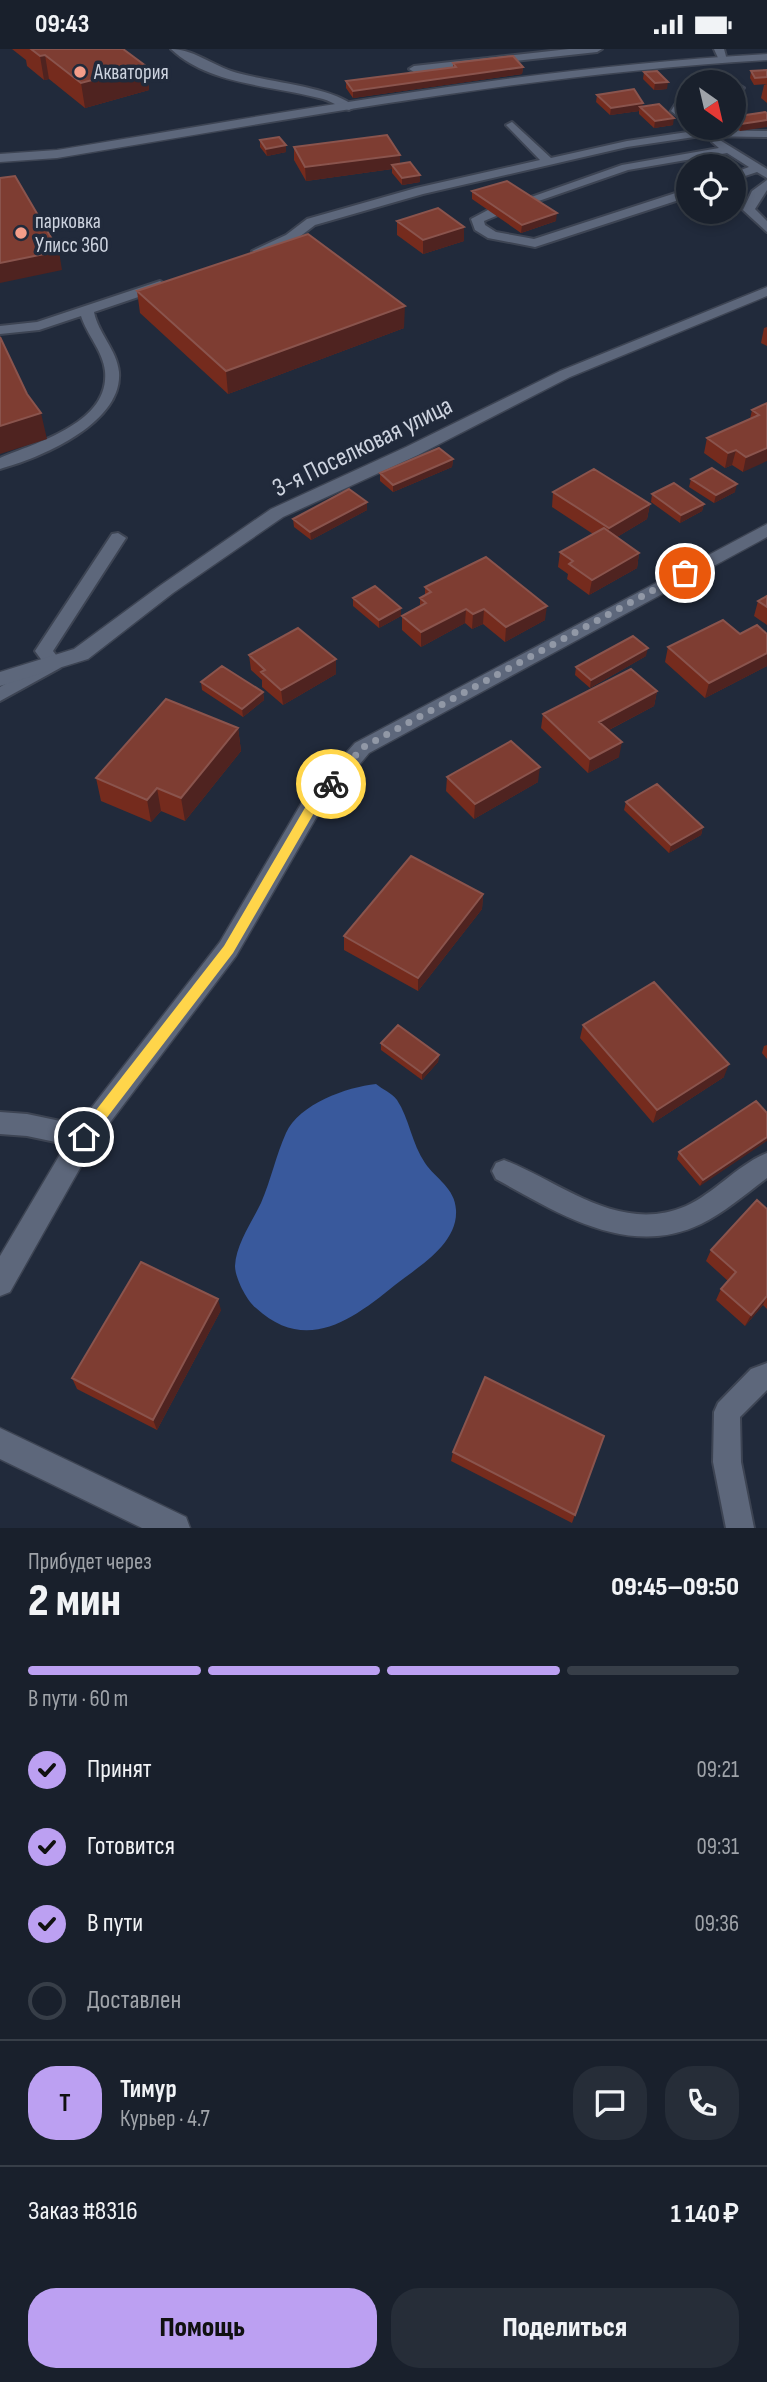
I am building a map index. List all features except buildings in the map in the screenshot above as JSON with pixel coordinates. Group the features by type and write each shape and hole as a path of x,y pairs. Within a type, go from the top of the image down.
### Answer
{"street":[{"path":"0,158 57,154 532,79 721,54 767,57"},
{"name":"3-я Поселковая улица","path":"0,679 81,654 167,589 277,513 412,451 565,374 767,291"},
{"path":"0,1283 84,1137 228,949 310,810 362,748 767,530"},
{"path":"0,1443 175,1528"}],"lane":[{"path":"176,49 213,69 267,84 324,95 349,107"},
{"path":"414,69 597,49"},
{"path":"512,125 549,163"},
{"path":"746,133 767,134"},
{"path":"244,256 290,238 303,225 311,222 432,188 676,134"},
{"path":"715,140 763,171"},
{"path":"526,201 625,167 730,149"},
{"path":"767,184 756,194 749,210 767,229"},
{"path":"492,213 477,219 479,227 492,235 535,243 676,197"},
{"path":"0,330 39,326 173,281"},
{"path":"0,464 96,417 113,395 112,369 97,339 87,310"},
{"path":"0,695 54,664 44,651 118,538"},
{"path":"0,1123 27,1125 84,1137"},
{"path":"504,1171 579,1210 620,1223 652,1227 691,1216 767,1164"},
{"path":"740,1528 727,1462 727,1412 760,1378 767,1376"}],"shaded area":[{"path":"376,1084 397,1100 421,1156 455,1202 455,1222 451,1234 435,1253 362,1310 328,1327 293,1329 275,1322 249,1300 239,1283 236,1271 238,1250 261,1203 282,1141 292,1123 325,1099"}],"way so far":[{"path":"331,784 362,748 685,573"}],"place":[{"name":"Акватория","path":"80,72"},
{"name":"парковка Улисс 360","path":"21,233"}],"route":[{"path":"84,1137 228,949 310,810 331,784"}]}
